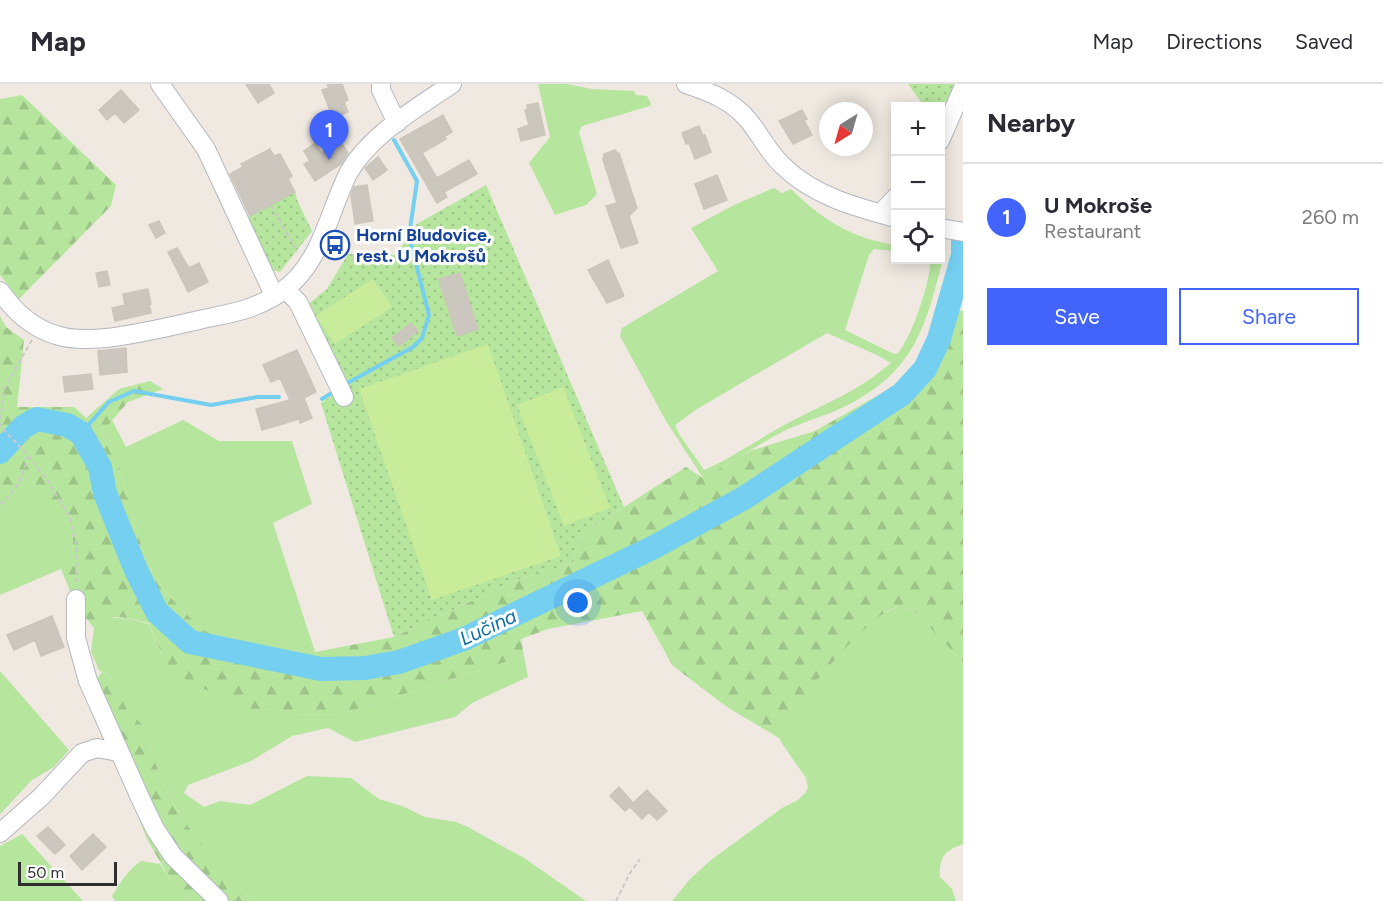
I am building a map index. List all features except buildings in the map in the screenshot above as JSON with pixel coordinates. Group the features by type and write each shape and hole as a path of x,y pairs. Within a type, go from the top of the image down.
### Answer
{"street":[{"path":"160,84 206,149 280,292 298,302 340,390"},
{"path":"381,84 381,90 397,123"},
{"path":"0,291 20,315 39,328 56,336 85,339 141,332 243,310 280,292 308,263 324,234 350,171 367,149 397,123 452,84"},
{"path":"686,84 718,96 737,109 748,120 777,160 803,182 840,202 888,216"},
{"path":"945,129 963,88"},
{"path":"945,229 963,232"},
{"path":"76,599 76,638 88,681 154,829 174,856 219,901"},
{"path":"0,833 42,796 82,753 97,748 118,752"}],"path":[{"path":"271,206 297,250 308,263"},
{"path":"39,328 4,389 0,426 28,455 47,480 70,518 77,549 76,599"},
{"path":"0,504 7,499 24,474 28,455"},
{"path":"616,901 640,859"}],"green space":[{"path":"538,84 567,84 592,89 634,91 636,95 647,96 651,104 582,126 579,132 597,194 586,205 555,215 529,163 550,137"},
{"path":"908,84 959,84 945,121 945,102 921,102"},
{"path":"22,95 116,185 111,206 19,299 0,275 0,99"},
{"path":"486,185 624,507 581,535 572,564 517,580 394,637 321,403 344,388 307,305 327,289 348,254 396,255 417,224"},
{"path":"774,188 782,193 791,189 814,210 838,226 865,238 891,244 891,251 874,249 869,255 845,330 896,354 905,343 915,320 924,295 930,264 942,264 931,303 915,344 888,377 870,392 846,406 782,432 703,478 666,421 620,336 622,328 718,271 691,228 736,204","holes":["827,333 891,363 842,396 704,470 675,425 697,409"]},
{"path":"295,192 312,231 280,272 271,270 246,218"},
{"path":"373,279 392,307 335,344 316,316"},
{"path":"946,309 963,311 963,662 913,610 902,607 891,609 879,616 864,630 828,668 795,709 779,738 727,707 673,666 642,611 548,629 521,639 524,656 341,714 284,715 272,710 241,708 172,672 164,660 149,623 111,617 98,619 94,628 86,618 79,590 70,591 61,569 73,546 69,523 58,506 28,478 0,514 0,316 6,327 24,340 17,407 74,407 86,418 119,389 150,381 163,389 128,402 101,433 119,466 145,559 166,593 202,630 239,646 315,652 394,637 517,580 572,564 581,535 686,467 703,478 750,451 815,431 912,376"},
{"path":"488,344 561,556 432,600 359,389"},
{"path":"563,387 610,508 564,526 517,405"},
{"path":"112,420 126,447 183,420 219,441 292,441 312,504 273,523 315,652 239,646 202,630 166,593 145,559 119,466 101,433"},
{"path":"28,478 51,498 64,514 72,533 73,546 61,569 0,595 0,514"},
{"path":"903,606 913,610 963,662 963,844 947,852 940,864 940,877 952,889 956,901 672,901 690,879 711,860 782,808 798,800 806,792 808,787 806,778 779,738 780,731 810,687 849,643 880,615"},
{"path":"106,617 130,619 149,624 164,660 241,707 272,710 284,715 341,714 524,656 528,677 472,703 455,717 355,742 328,728 292,736 251,761 188,785 184,793 204,807 220,801 250,805 307,776 351,778 379,799 402,806 425,817 466,826 524,858 586,901 252,901 194,835 172,802 151,753 146,728 128,711 111,677 99,670 91,652 94,628 98,619"},
{"path":"0,671 69,750 54,767 32,780 0,814"},
{"path":"102,672 111,677 128,711 146,728 151,753 172,802 194,835 252,901 191,901 170,879 147,839 115,759 97,679"},
{"path":"22,834 83,901 0,901 0,846"},
{"path":"141,861 160,864 170,879 191,901 115,901 112,896 118,886"}],"waterway":[{"path":"344,385 413,347 422,338 429,315 409,236 417,181 394,140"},
{"name":"Lučina","path":"0,452 23,427 37,419 67,425 81,433 100,467 105,493 136,570 157,612 190,642 321,669 365,668 399,662 464,639 654,547 744,498 902,394 925,369 939,339 963,255 963,240"},
{"path":"81,433 109,402 134,391 211,405 257,397 279,397"},
{"path":"322,399 335,391"}],"place":[{"name":"U Mokroše","path":"329,160"},
{"name":"Horní Bludovice, rest. U Mokrošů","path":"335,245"}]}
